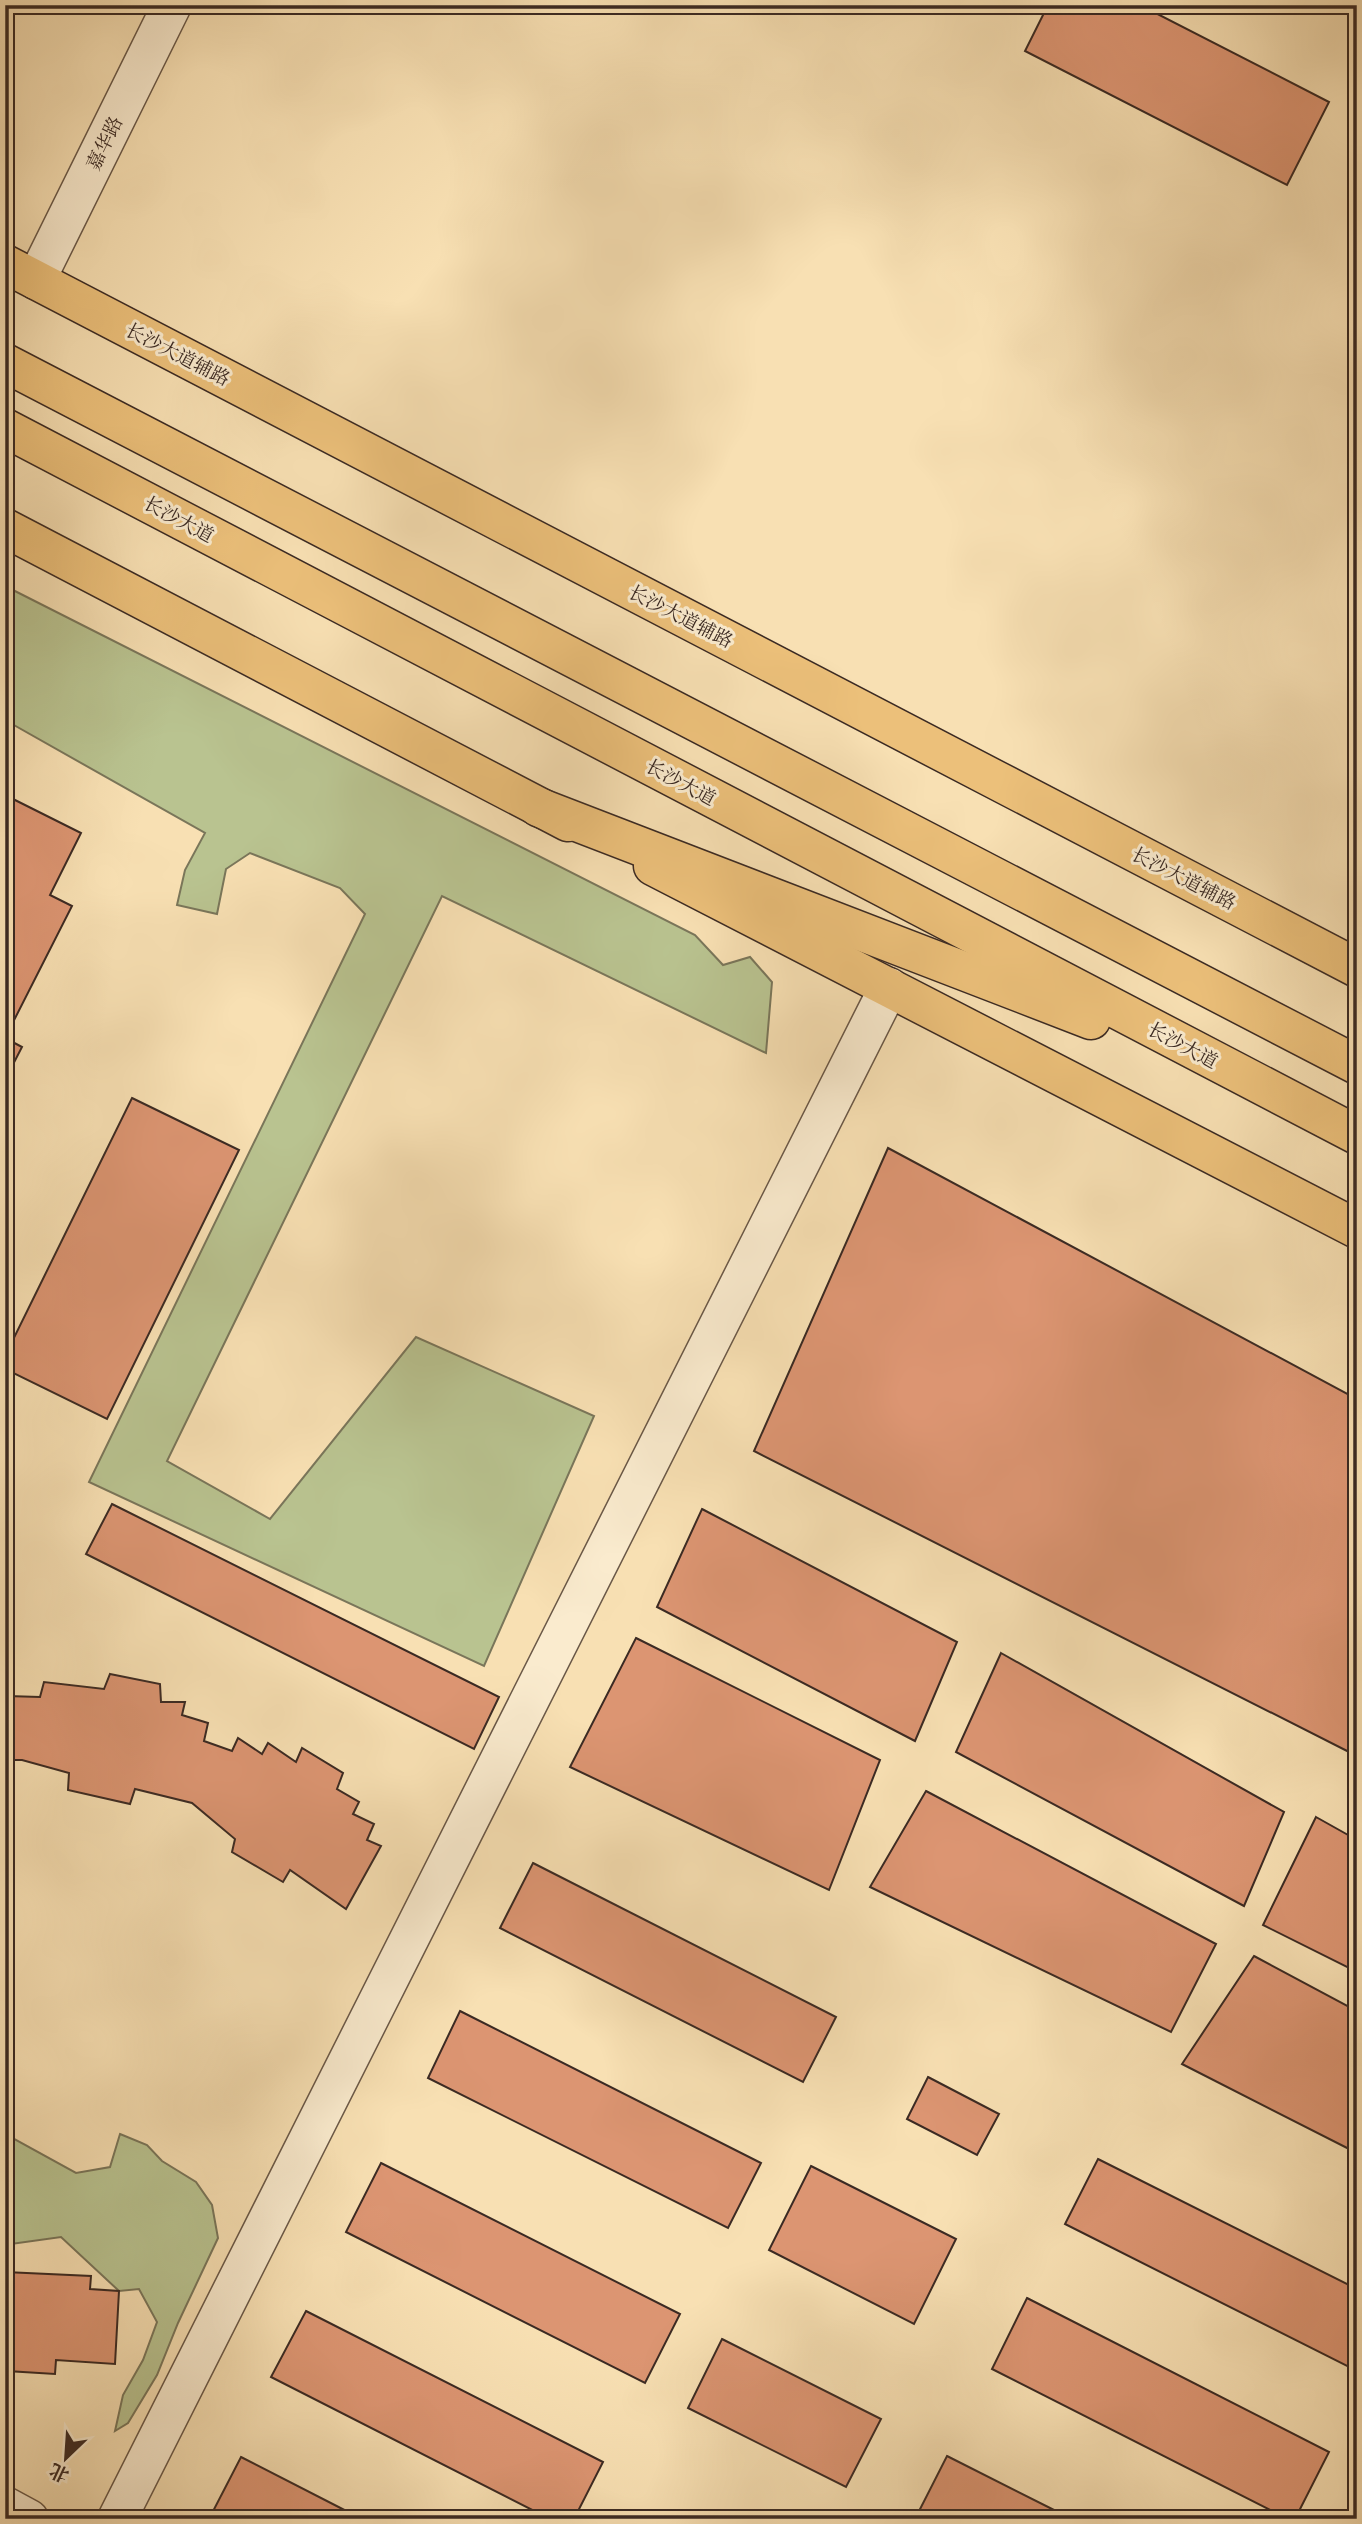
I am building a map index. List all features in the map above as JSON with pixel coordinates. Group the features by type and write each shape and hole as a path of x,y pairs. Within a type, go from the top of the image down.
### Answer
{"main road":[{"name":"长沙大道辅路","path":"21,272 1357,968"},
{"path":"5,363 1357,1065"},
{"name":"长沙大道","path":"5,428 1357,1135"},
{"path":"5,528 538,807 1357,1229"},
{"path":"538,807 1265,1087"},
{"path":"1296,1033 1357,1052"}],"street":[{"name":"嘉华路","path":"21,272 172,5"},
{"path":"117,2519 889,987"},
{"path":"5,2506 29,2519"}],"green space":[{"path":"5,586 695,935 723,965 750,957 772,982 766,1053 442,896 167,1461 270,1519 416,1337 594,1416 484,1666 89,1482 365,914 340,888 250,853 226,869 217,914 177,905 185,870 205,833 5,720"},
{"path":"120,2134 147,2145 162,2161 196,2182 212,2205 218,2238 157,2375 128,2423 115,2431 123,2395 143,2360 157,2322 139,2289 119,2291 61,2237 11,2244 5,2241 5,2137 9,2136 76,2173 110,2167"}],"building":[{"path":"1048,5 1140,5 1329,102 1287,185 1025,51"},
{"path":"5,795 81,833 50,895 72,906 5,1038"},
{"path":"5,1038 22,1047 5,1080"},
{"path":"132,1098 239,1150 107,1419 5,1369 5,1356"},
{"path":"888,1148 1357,1399 1357,1756 754,1451"},
{"path":"112,1504 499,1697 474,1749 86,1554"},
{"path":"702,1509 957,1642 915,1741 657,1607"},
{"path":"636,1638 880,1760 829,1890 570,1767"},
{"path":"1001,1653 1284,1812 1244,1906 956,1752"},
{"path":"110,1674 160,1684 161,1702 185,1702 182,1715 208,1723 204,1741 232,1751 238,1738 262,1754 268,1743 296,1762 302,1748 343,1773 337,1789 359,1802 353,1814 374,1824 367,1840 381,1846 346,1909 290,1870 283,1882 232,1852 235,1839 192,1803 135,1789 130,1804 68,1790 69,1773 22,1760 5,1760 5,1685 7,1696 40,1697 44,1682 104,1689"},
{"path":"926,1791 1216,1944 1171,2032 870,1887"},
{"path":"1316,1817 1357,1840 1357,1972 1263,1925"},
{"path":"533,1863 836,2017 803,2082 500,1928"},
{"path":"1254,1956 1357,2011 1357,2153 1182,2064"},
{"path":"460,2011 761,2163 728,2228 428,2078"},
{"path":"928,2077 999,2114 977,2155 907,2119"},
{"path":"1098,2159 1357,2289 1357,2371 1065,2224"},
{"path":"381,2163 680,2314 645,2383 346,2232"},
{"path":"811,2166 956,2239 914,2324 769,2250"},
{"path":"5,2272 91,2276 90,2289 119,2291 115,2364 56,2360 55,2374 7,2371"},
{"path":"1027,2298 1329,2452 1295,2519 1288,2519 992,2369"},
{"path":"306,2311 603,2462 574,2519 550,2519 271,2377"},
{"path":"722,2339 881,2419 846,2487 688,2408"},
{"path":"947,2456 1072,2519 915,2519"},
{"path":"241,2457 362,2519 209,2519"}]}
